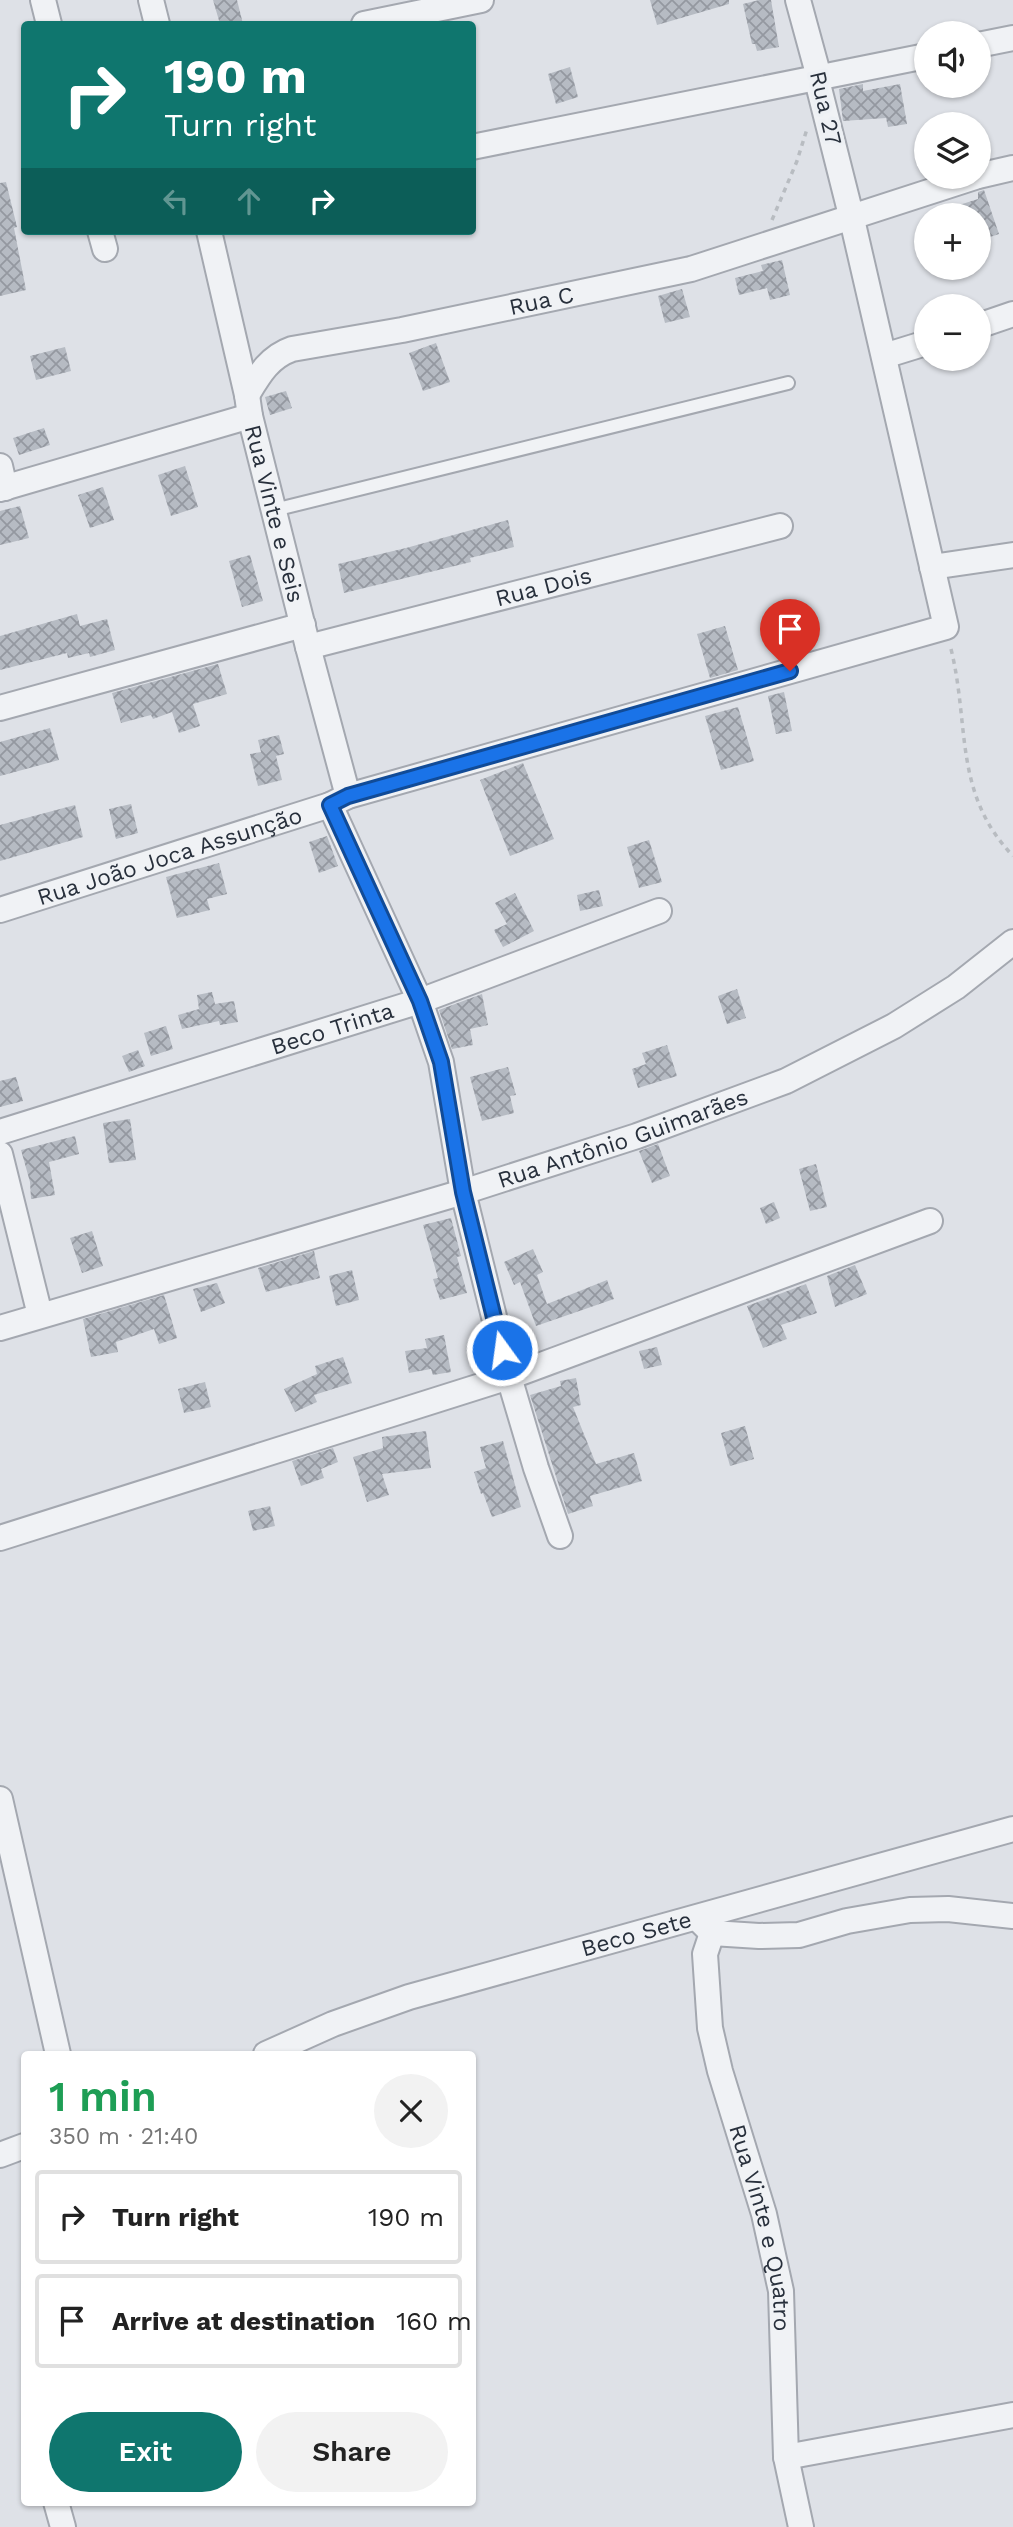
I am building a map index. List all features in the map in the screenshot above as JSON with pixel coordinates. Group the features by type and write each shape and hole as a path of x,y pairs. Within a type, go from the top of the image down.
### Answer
{"street":[{"path":"43,0 48,21"},
{"path":"151,0 156,21"},
{"path":"379,21 481,0"},
{"name":"Rua 27","path":"798,0 819,77 819,88 946,627"},
{"path":"991,42 1013,38"},
{"path":"476,146 914,58"},
{"name":"Rua C","path":"991,173 1013,168"},
{"name":"Rua C","path":"249,405 270,362 282,352 402,330 691,269 935,189"},
{"name":"Rua Vinte e Seis","path":"210,235 305,636 339,800 420,1001 441,1062 463,1192 509,1377 536,1468 560,1535"},
{"path":"991,322 1013,314"},
{"path":"884,356 914,347"},
{"path":"2,481 249,405"},
{"name":"Rua Dois","path":"0,708 780,526"},
{"path":"932,567 1013,555"},
{"name":"Rua João Joca Assunção","path":"0,910 339,800 946,627"},
{"name":"Beco Trinta","path":"0,1132 420,1001 659,911"},
{"name":"Rua Antônio Guimarães","path":"0,1328 463,1192 637,1136 786,1081 894,1026 956,987 1013,942"},
{"path":"0,1154 40,1315"},
{"path":"0,1538 509,1377 930,1221"},
{"path":"0,1799 57,2051"},
{"name":"Beco Sete","path":"273,2051 333,2024 409,1997 704,1925 1013,1829"},
{"path":"704,1925 759,1936 799,1935 847,1922 910,1910 948,1909 1013,1916"},
{"name":"Rua Vinte e Quatro","path":"704,1925 713,2041 764,2214 782,2291 786,2457 801,2527"},
{"path":"0,2155 21,2147"},
{"path":"786,2457 1013,2415"},
{"path":"57,2506 63,2527"}],"lane":[{"path":"274,510 788,383"}],"path":[{"path":"760,247 797,161 808,125"},
{"path":"946,627 958,679 966,761 977,800 995,837 1013,856"}],"building":[{"path":"213,0 237,0 242,21 219,21"},
{"path":"650,0 729,0 729,4 657,25"},
{"path":"771,0 779,47 757,51 755,44 752,44 743,4"},
{"path":"570,67 578,97 556,104 548,74"},
{"path":"863,84 863,91 900,84 907,124 888,127 886,118 843,121 839,89"},
{"path":"6,182 17,227 14,228 26,290 0,296 0,183"},
{"path":"984,190 988,203 965,203 978,199 978,192"},
{"path":"991,211 999,234 991,237"},
{"path":"782,260 790,295 770,300 767,288 739,295 735,278 763,271 761,265"},
{"path":"682,289 690,317 665,323 658,296"},
{"path":"436,343 450,382 423,391 409,353"},
{"path":"65,347 71,371 36,380 30,356"},
{"path":"286,391 292,408 270,415 265,397"},
{"path":"44,428 50,445 19,455 13,438"},
{"path":"185,466 198,507 171,516 158,475"},
{"path":"103,487 114,520 90,528 78,495"},
{"path":"20,506 29,538 0,545 0,511"},
{"path":"508,520 514,547 470,558 471,562 344,593 338,564"},
{"path":"250,555 263,601 242,607 229,561"},
{"path":"77,614 80,626 107,619 115,650 90,657 89,653 68,658 67,653 0,670 0,636"},
{"path":"725,626 738,670 710,678 697,634"},
{"path":"218,664 227,694 193,704 200,726 179,733 172,712 153,719 151,715 121,723 112,693"},
{"path":"784,692 792,731 776,734 768,696"},
{"path":"738,707 754,761 721,770 705,716"},
{"path":"50,728 59,760 0,776 0,742"},
{"path":"279,735 284,754 276,756 282,780 258,786 250,754 261,752 258,740"},
{"path":"523,763 554,839 510,856 480,780"},
{"path":"131,804 138,833 116,839 109,809"},
{"path":"75,805 83,837 0,861 0,825"},
{"path":"327,836 338,866 319,873 309,842"},
{"path":"649,840 662,882 639,888 627,847"},
{"path":"219,863 227,894 207,899 210,910 177,918 166,877"},
{"path":"599,890 603,906 580,911 577,895"},
{"path":"515,893 534,931 503,947 494,930 507,924 495,903"},
{"path":"737,989 746,1018 727,1024 718,996"},
{"path":"212,992 215,1004 234,1001 238,1022 220,1025 219,1021 182,1029 178,1015 199,1009 197,995"},
{"path":"482,994 488,1025 470,1029 473,1045 452,1049 439,1010"},
{"path":"166,1026 173,1049 151,1056 144,1033"},
{"path":"667,1045 677,1076 638,1088 632,1069 646,1064 642,1053"},
{"path":"138,1050 145,1066 129,1072 122,1056"},
{"path":"508,1067 516,1095 510,1096 514,1113 482,1121 470,1077"},
{"path":"16,1077 23,1101 0,1107 0,1081"},
{"path":"130,1119 136,1160 109,1163 103,1123"},
{"path":"75,1136 79,1154 49,1162 55,1195 31,1199 30,1182 21,1150"},
{"path":"658,1144 670,1176 652,1183 639,1151"},
{"path":"816,1164 827,1207 810,1211 799,1169"},
{"path":"774,1202 780,1218 766,1224 760,1208"},
{"path":"451,1218 461,1256 457,1257 467,1293 440,1300 433,1279 438,1278 423,1225"},
{"path":"92,1231 103,1266 82,1273 70,1238"},
{"path":"533,1249 543,1272 537,1275 547,1304 607,1280 614,1299 536,1326 520,1282 514,1285 504,1262"},
{"path":"314,1251 320,1278 266,1292 258,1268"},
{"path":"855,1265 867,1294 835,1307 827,1276"},
{"path":"352,1270 359,1300 336,1306 329,1276"},
{"path":"217,1283 225,1303 201,1312 193,1289"},
{"path":"806,1284 817,1313 781,1325 787,1339 763,1348 747,1306"},
{"path":"164,1295 177,1338 159,1344 154,1329 116,1342 118,1352 91,1357 83,1319"},
{"path":"444,1335 451,1372 433,1375 431,1369 409,1373 405,1351 427,1348 425,1339"},
{"path":"657,1347 662,1365 644,1369 639,1351"},
{"path":"343,1357 352,1383 314,1395 317,1402 295,1412 284,1389 317,1374 315,1366"},
{"path":"576,1378 581,1405 573,1407 596,1464 634,1453 642,1481 590,1496 593,1506 568,1514 530,1395 561,1386 560,1381"},
{"path":"205,1382 211,1407 184,1413 178,1389"},
{"path":"745,1426 754,1459 730,1466 721,1433"},
{"path":"426,1431 431,1468 382,1474 389,1495 367,1502 353,1457 383,1448 382,1437"},
{"path":"503,1441 521,1507 492,1517 474,1472 486,1468 480,1447"},
{"path":"333,1448 338,1462 321,1469 324,1478 301,1486 292,1461"},
{"path":"270,1506 275,1526 253,1531 248,1511"}],"route":[{"path":"502,1350 463,1192 441,1062 420,1001 330,805 348,796 790,671"}]}
